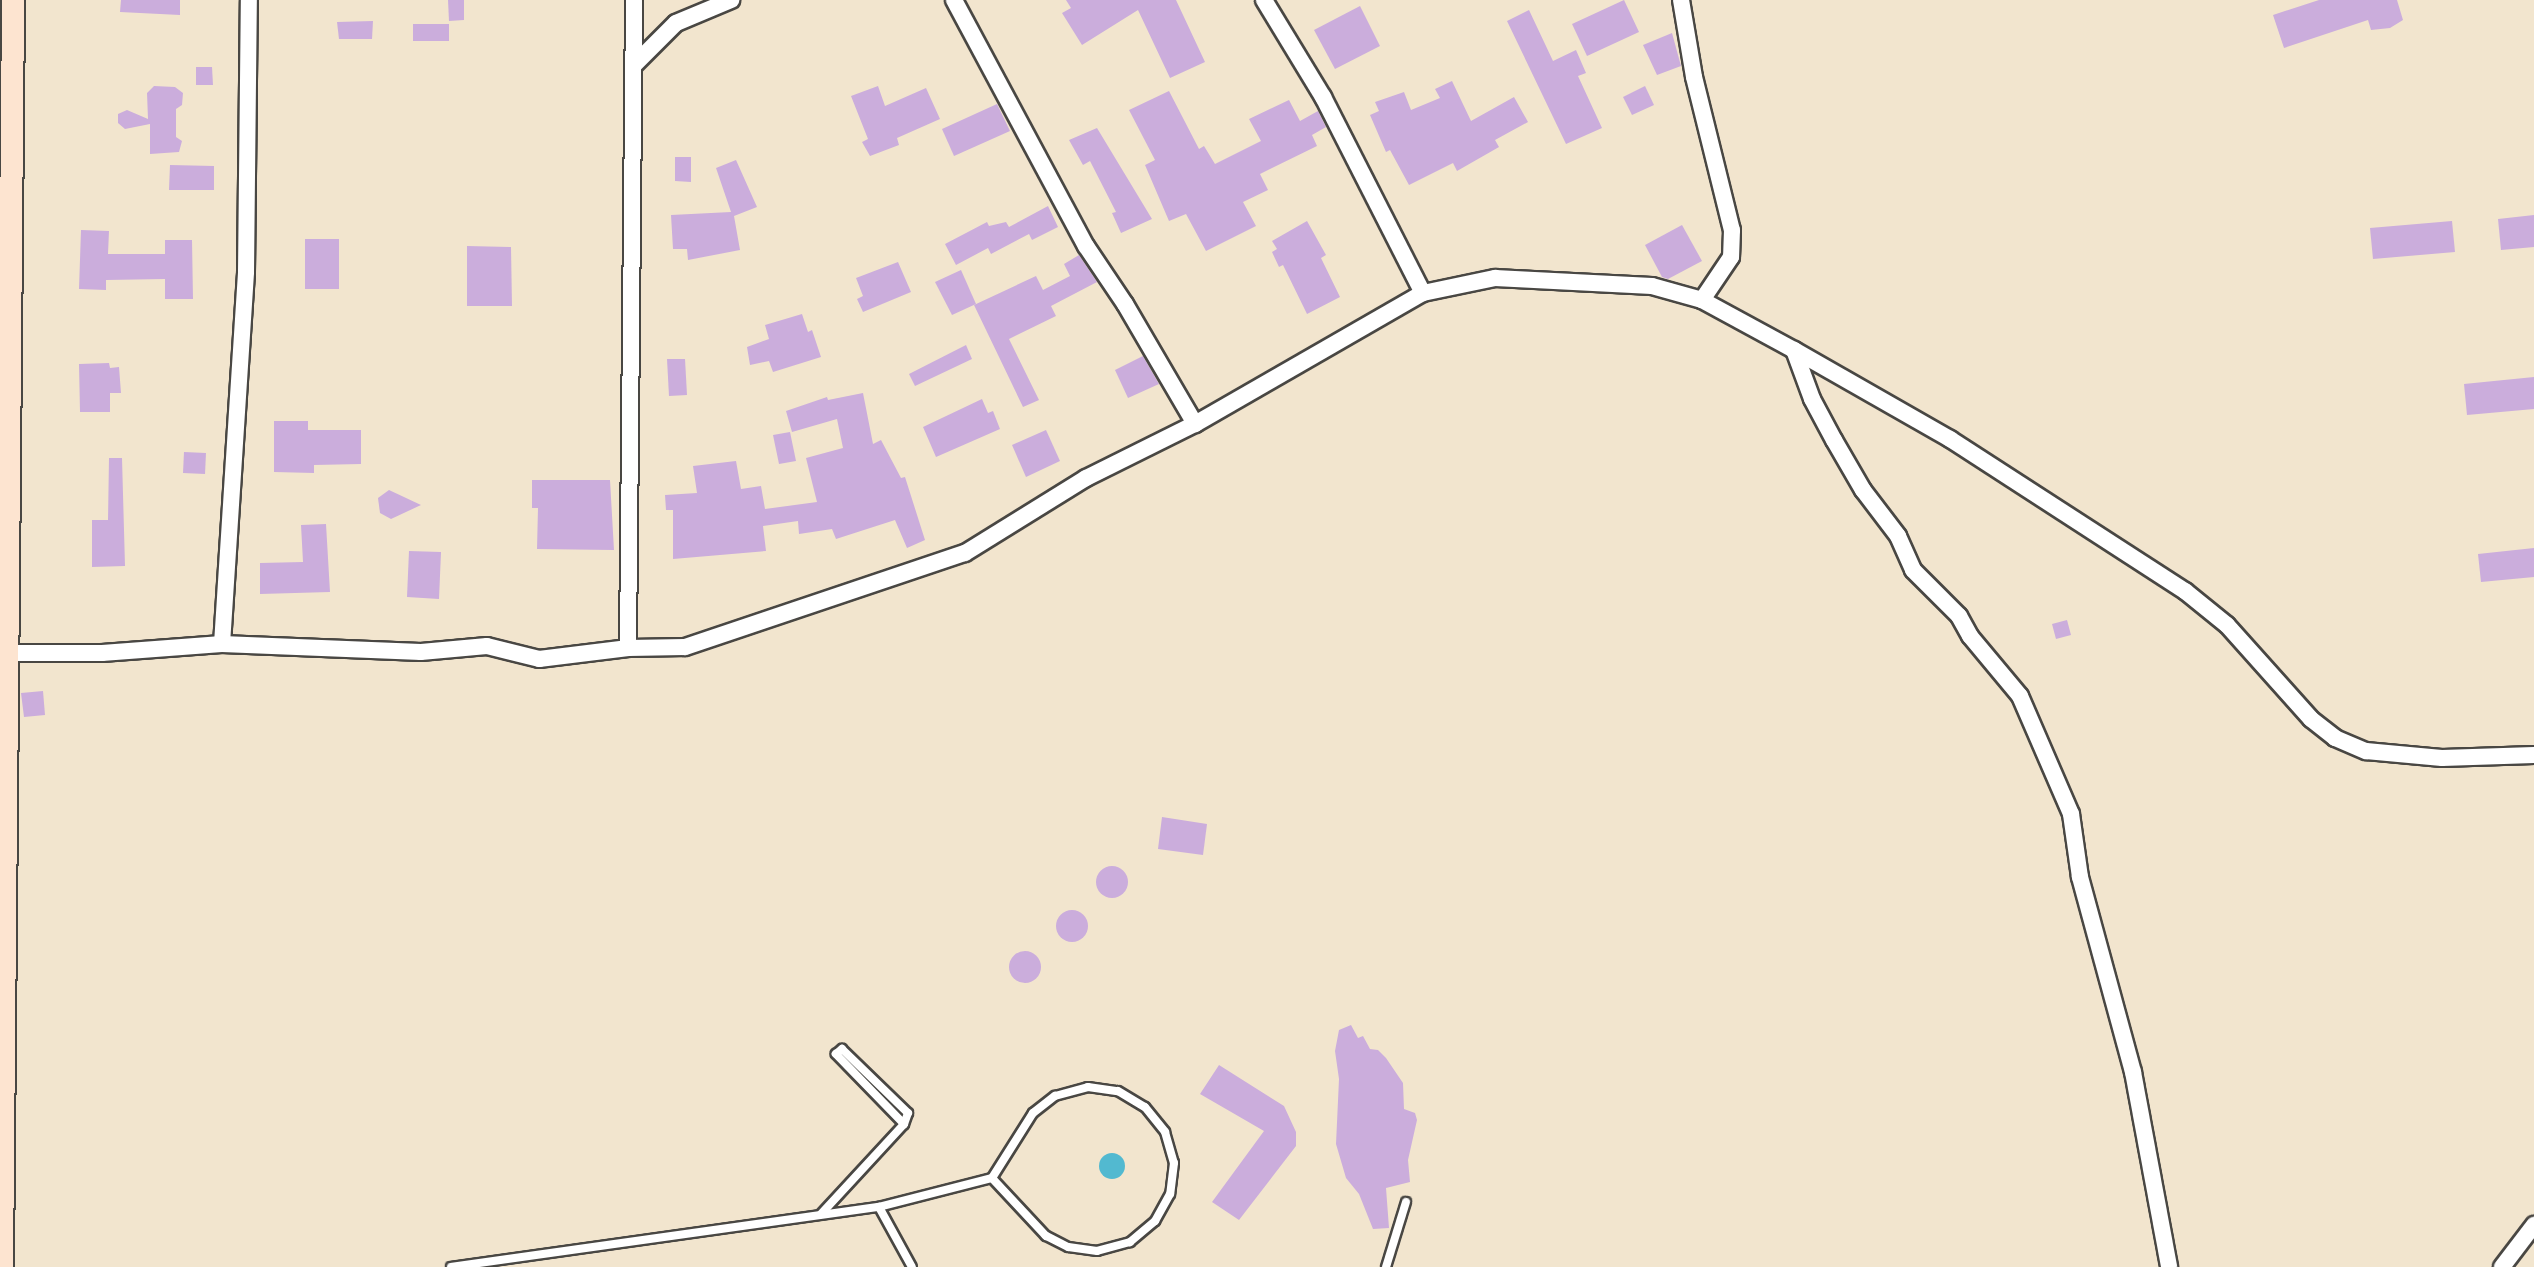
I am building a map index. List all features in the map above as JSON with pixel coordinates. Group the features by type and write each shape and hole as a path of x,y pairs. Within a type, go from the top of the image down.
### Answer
{"main road":[{"path":"2,1267 2,653 13,0"}],"street":[{"path":"222,644 246,272 249,0"},
{"path":"628,648 634,0"},
{"path":"634,65 676,23 731,0"},
{"path":"954,0 1086,246 1125,304 1195,424"},
{"path":"1264,0 1323,97 1423,293"},
{"path":"1681,0 1694,77 1732,230 1731,257 1702,300"},
{"path":"2,653 102,653 222,644 421,652 487,646 539,659 628,648 685,647 965,553 1086,478 1195,424 1423,293 1495,278 1652,286 1702,300 1794,350 1950,439 2185,591 2227,625 2311,719 2335,738 2366,751 2427,756 2534,755"},
{"path":"1794,350 1812,399 1834,440 1863,490 1898,536 1913,570 1959,616 1970,636 2020,696 2032,718 2071,814 2080,877 2133,1072 2169,1267"},
{"path":"2502,1267 2534,1225"}],"lane":[{"path":"821,1214 904,1124 908,1113 842,1049 836,1054 904,1124"},
{"path":"451,1267 498,1263 879,1207 992,1178 1033,1113 1055,1096 1088,1087 1118,1091 1145,1107 1165,1132 1174,1163 1170,1194 1155,1221 1130,1242 1097,1251 1068,1247 1046,1236 992,1178"},
{"path":"1386,1267 1406,1202"},
{"path":"879,1207 912,1267"}],"water":[{"path":"1112,1153 1121,1157 1125,1166 1121,1175 1112,1179 1103,1175 1099,1166 1103,1157"}],"building":[{"path":"121,0 180,0 180,15 120,12"},
{"path":"448,0 464,0 464,20 449,21"},
{"path":"1066,0 1176,0 1205,62 1170,78 1138,10 1082,45 1062,13 1071,8"},
{"path":"1624,0 1639,32 1587,56 1572,24"},
{"path":"2319,0 2397,0 2403,20 2390,28 2371,30 2368,20 2284,48 2273,15"},
{"path":"1360,6 1380,46 1335,69 1314,30"},
{"path":"1529,10 1553,61 1576,50 1586,73 1578,76 1602,128 1566,144 1507,21"},
{"path":"373,21 372,39 339,39 337,22"},
{"path":"413,24 449,24 449,41 413,41"},
{"path":"1672,33 1681,66 1657,75 1643,45"},
{"path":"196,67 212,67 213,85 196,85"},
{"path":"1452,81 1471,121 1514,97 1528,122 1495,140 1499,147 1457,171 1453,163 1409,185 1390,150 1386,152 1370,115 1379,111 1375,102 1404,92 1411,110 1440,98 1435,89"},
{"path":"154,86 175,87 183,93 182,105 176,109 176,137 182,141 179,152 150,154 150,124 125,129 118,123 118,114 127,110 148,119 147,93"},
{"path":"878,86 885,106 926,88 940,119 897,138 899,145 870,156 862,142 868,139 851,96"},
{"path":"1645,86 1654,105 1632,115 1623,97"},
{"path":"1169,91 1199,149 1204,146 1215,164 1261,141 1249,119 1289,100 1300,121 1318,111 1326,127 1312,135 1317,146 1260,174 1268,190 1243,202 1256,226 1206,251 1186,214 1169,221 1145,165 1155,160 1129,110"},
{"path":"997,104 1010,131 954,156 942,129"},
{"path":"1097,128 1152,219 1121,233 1112,213 1116,212 1090,161 1083,165 1069,140"},
{"path":"675,157 691,157 691,182 675,181"},
{"path":"736,160 757,207 734,216 740,250 688,260 687,249 673,249 671,215 731,212 716,168"},
{"path":"170,165 214,166 214,190 169,190"},
{"path":"1048,206 1058,227 1032,240 1029,234 991,254 988,248 956,265 945,244 987,222 989,226 1006,222 1009,227"},
{"path":"2534,215 2534,247 2501,250 2498,219"},
{"path":"1307,221 1326,255 1321,258 1340,297 1307,314 1283,265 1279,267 1272,252 1277,249 1272,241"},
{"path":"2452,221 2455,252 2373,259 2370,228"},
{"path":"1682,225 1702,261 1668,279 1662,277 1645,245"},
{"path":"81,230 109,231 108,254 165,254 165,240 192,240 193,299 165,299 165,279 106,280 106,290 79,289"},
{"path":"305,239 339,239 339,289 305,289"},
{"path":"467,246 511,247 512,306 467,306"},
{"path":"1079,255 1097,282 1051,306 1056,316 1009,339 1039,400 1023,407 974,305 1036,276 1043,290 1070,276 1064,264"},
{"path":"898,262 911,292 863,312 857,299 863,296 856,278"},
{"path":"961,270 976,304 952,315 935,282"},
{"path":"802,314 808,332 812,330 821,357 773,372 769,361 750,365 747,347 769,339 765,325"},
{"path":"966,345 972,359 915,386 909,374"},
{"path":"1143,356 1159,384 1128,398 1115,370"},
{"path":"667,359 685,359 687,395 669,396"},
{"path":"109,363 110,368 119,367 121,393 110,393 110,412 80,412 79,364"},
{"path":"2534,377 2534,409 2467,415 2464,384"},
{"path":"863,393 873,444 881,440 901,478 905,477 925,540 907,548 895,520 836,539 832,529 799,534 798,521 763,526 766,551 673,559 673,510 666,510 665,495 697,493 693,466 736,461 741,489 761,486 765,509 817,502 806,458 843,448 837,419 792,432 786,411 827,397 828,400"},
{"path":"982,399 988,413 993,411 1000,429 936,457 923,427"},
{"path":"274,421 308,421 308,430 361,430 361,464 314,465 314,473 274,472"},
{"path":"1046,430 1060,461 1026,477 1012,445"},
{"path":"790,432 796,461 779,464 773,435"},
{"path":"184,452 206,453 205,474 183,473"},
{"path":"109,458 122,458 125,566 92,567 92,520 108,520"},
{"path":"532,480 610,480 614,550 537,549 538,508 532,508"},
{"path":"389,490 421,505 391,519 380,513 378,498"},
{"path":"326,524 330,592 260,594 260,563 303,562 301,525"},
{"path":"2534,548 2534,577 2481,582 2478,554"},
{"path":"409,551 441,552 439,599 407,597"},
{"path":"2067,620 2071,635 2056,639 2052,624"},
{"path":"43,691 45,715 24,717 21,693"},
{"path":"1162,817 1207,824 1203,855 1158,849"},
{"path":"1112,866 1123,871 1128,882 1123,893 1112,898 1101,893 1096,882 1101,871"},
{"path":"1072,910 1083,915 1088,926 1083,937 1072,942 1061,937 1056,926 1061,915"},
{"path":"1025,951 1036,956 1041,967 1036,978 1025,983 1014,978 1009,967 1014,956"},
{"path":"1351,1025 1358,1038 1363,1036 1370,1049 1378,1050 1386,1058 1403,1083 1404,1109 1415,1113 1417,1120 1408,1160 1410,1182 1386,1188 1389,1228 1373,1229 1359,1194 1346,1178 1336,1144 1339,1079 1335,1051 1339,1030"},
{"path":"1219,1065 1284,1106 1296,1132 1296,1146 1239,1220 1212,1202 1264,1131 1200,1094"}]}
